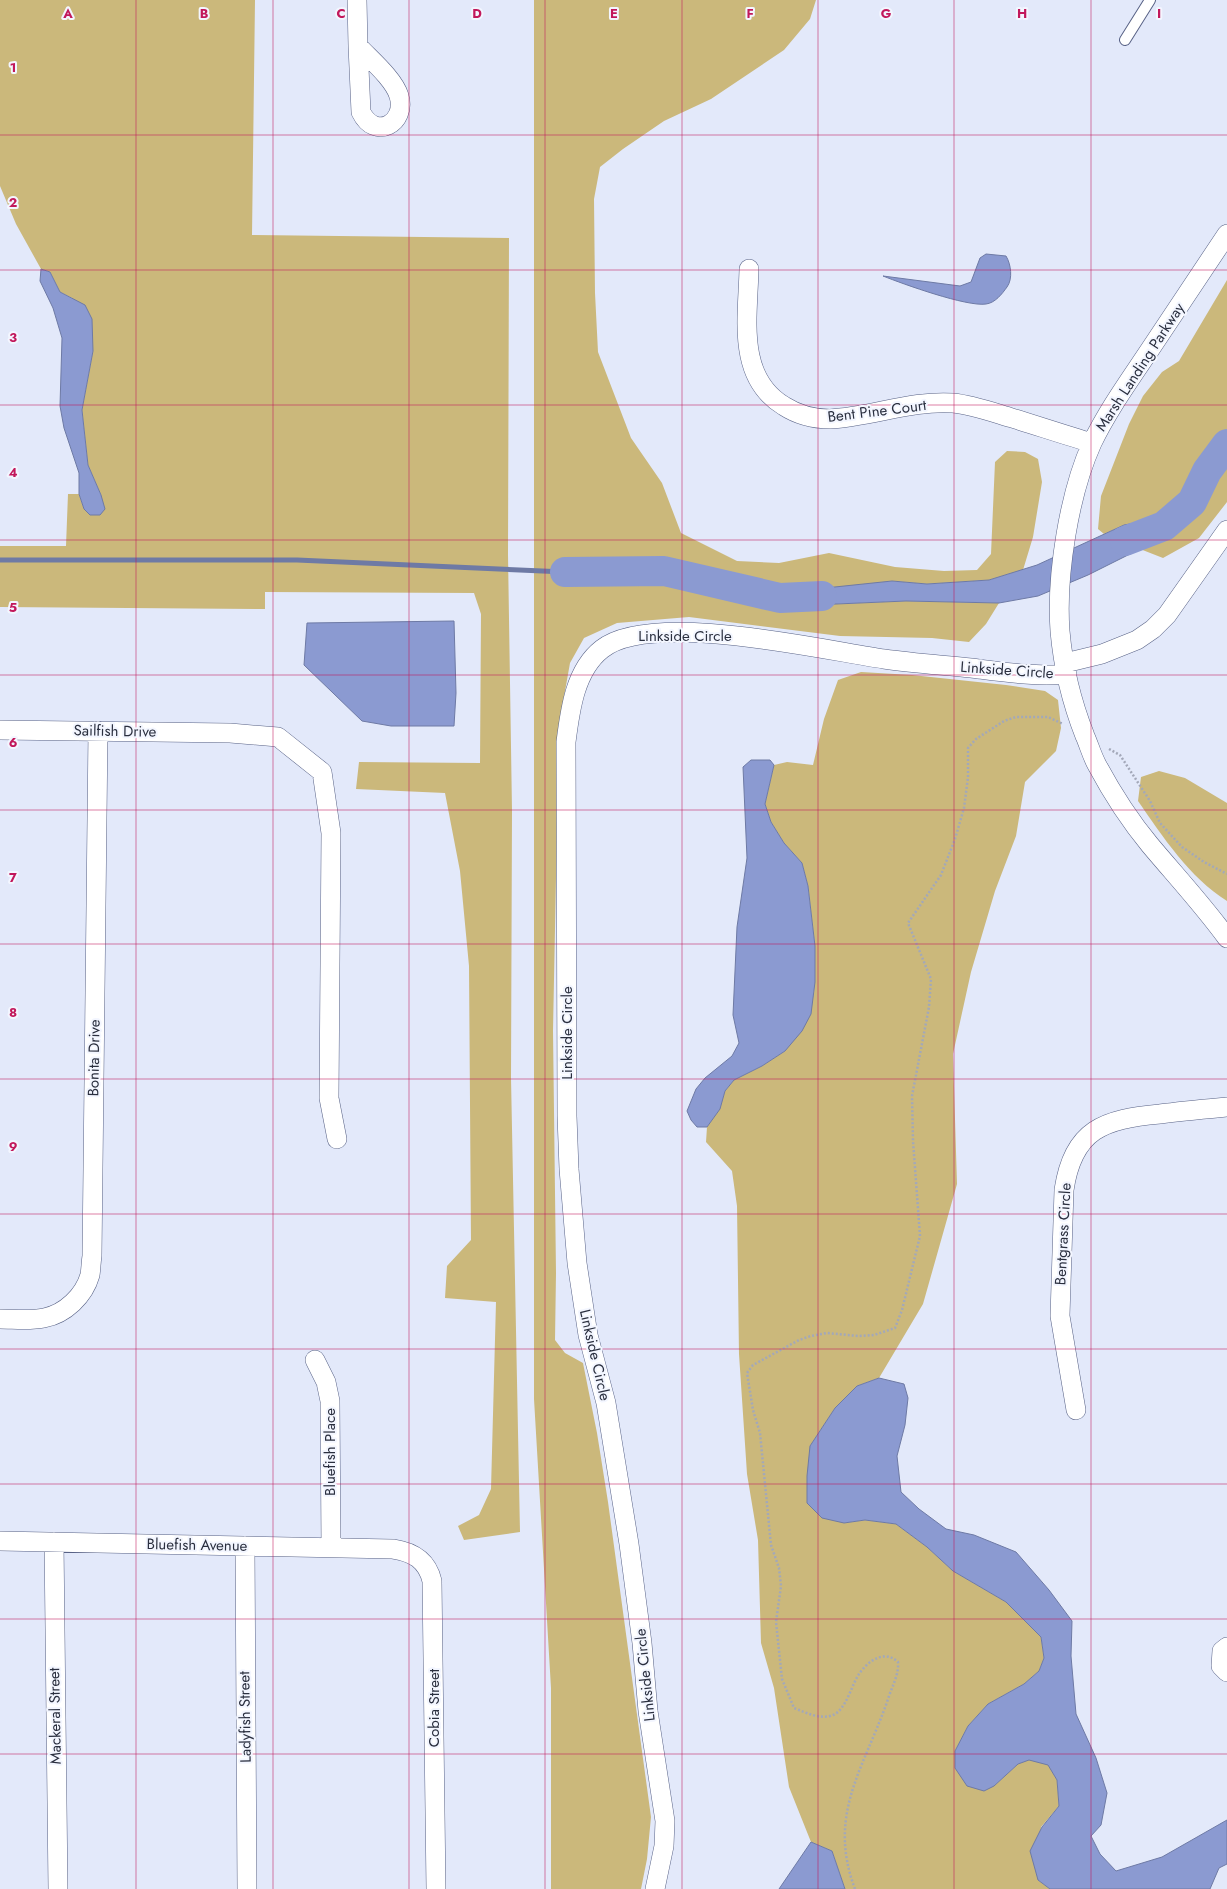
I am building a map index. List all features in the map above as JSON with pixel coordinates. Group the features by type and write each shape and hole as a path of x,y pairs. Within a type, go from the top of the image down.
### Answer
{"street":[{"path":"357,0 358,46"},
{"name":"Marsh Landing Parkway","path":"1227,234 1113,404 1092,443 1077,483 1065,541 1060,598 1060,631 1066,668 1079,720 1096,763 1120,805 1149,844 1215,921 1227,938"},
{"name":"Bent Pine Court","path":"749,269 747,342 750,362 757,377 767,392 778,402 793,411 810,417 830,419 928,404 953,403 977,407 1092,443"},
{"name":"Linkside Circle","path":"655,1889 664,1846 665,1821 648,1711 642,1643 629,1544 606,1404 588,1335 580,1285 568,1169 566,742 569,717 575,693 584,670 592,658 602,648 628,637 687,633 759,637 884,659 1031,675 1066,668 1137,640 1153,629 1167,615 1227,530"},
{"name":"Sailfish Drive","path":"0,730 230,733 278,737 322,772 331,833 329,1098 337,1140"},
{"name":"Bonita Drive","path":"0,1319 35,1319 54,1315 66,1308 76,1299 82,1292 90,1275 92,1256 98,731"},
{"name":"Bentgrass Circle","path":"1076,1410 1060,1316 1064,1190 1067,1172 1073,1156 1083,1141 1094,1130 1108,1123 1128,1117 1227,1106"},
{"name":"Bluefish Place","path":"315,1360 326,1382 330,1401 331,1548"},
{"name":"Bluefish Avenue","path":"0,1541 393,1550"},
{"name":"Mackeral Street","path":"54,1542 58,1889"},
{"name":"Ladyfish Street","path":"245,1546 247,1889"},
{"name":"Cobia Street","path":"393,1550 404,1551 417,1556 425,1564 432,1581 436,1889"},
{"path":"1227,1647 1222,1651 1221,1666 1227,1672"}],"lane":[{"path":"1125,40 1150,0"}],"path":[{"path":"855,1889 846,1860 844,1837 845,1818 861,1764 882,1717 899,1671 898,1662 893,1657 884,1655 875,1659 859,1674 843,1706 835,1715 822,1718 794,1708 788,1698 782,1680 776,1622 780,1602 779,1568 770,1545 760,1433 753,1410 747,1373 753,1365 799,1340 811,1336 827,1333 858,1336 874,1335 895,1328 902,1310 920,1236 913,1141 912,1096 929,1007 931,979 908,923 941,876 955,839 964,808 968,777 968,748 976,740 1004,720 1016,717 1048,717 1120,754 1150,801 1160,823 1182,847 1204,862 1227,874"}],"shaded area":[{"path":"0,0 255,0 252,235 509,238 508,555 512,811 511,1078 520,1532 464,1540 458,1526 479,1515 491,1489 496,1302 445,1298 447,1266 471,1240 469,966 460,871 445,793 356,789 359,762 480,763 481,614 474,593 265,592 265,609 0,607 0,546 66,546 68,494 79,494 84,509 101,495 88,465 82,410 93,351 72,298 60,292 50,272 41,269 16,224 0,186"},
{"path":"534,0 816,0 810,19 784,50 711,99 664,121 600,167 594,199 595,293 598,352 631,438 662,483 681,533 737,561 779,563 829,553 895,567 944,571 977,570 991,554 995,462 1007,451 1025,452 1038,459 1042,482 1033,537 1023,570 989,580 927,584 892,581 781,598 790,606 906,601 999,603 986,624 969,642 932,638 840,636 689,617 617,623 584,638 570,663 559,725 553,1031 556,1273 555,1340 565,1353 583,1363 597,1433 608,1502 651,1817 647,1859 641,1889 551,1889 551,1688 534,1399"},
{"path":"1227,280 1227,502 1199,538 1163,558 1140,549 1155,538 1124,525 1104,534 1098,529 1101,496 1129,424 1143,396 1162,372 1179,361"},
{"path":"861,672 912,675 1006,685 1045,691 1058,700 1061,728 1056,751 1025,782 1016,836 995,891 971,972 953,1054 957,1184 923,1304 879,1378 857,1386 835,1408 810,1446 844,1523 865,1520 896,1524 927,1547 953,1571 1006,1602 1041,1637 1044,1658 1039,1671 1024,1684 988,1704 968,1726 955,1751 994,1786 1018,1764 1029,1759 1048,1764 1057,1780 1059,1806 1041,1827 1038,1880 1050,1889 845,1889 832,1851 811,1842 789,1787 774,1688 761,1643 758,1540 747,1474 739,1354 737,1206 732,1171 706,1142 707,1127 719,1109 725,1091 734,1080 762,1066 785,1051 814,994 815,946 808,886 802,863 784,843 771,822 765,804 774,765 787,762 813,765 824,719 838,680"},
{"path":"1159,771 1185,778 1227,803 1227,901 1201,880 1178,856 1138,801 1141,777"}],"water":[{"path":"986,254 1006,256 1010,267 1011,276 1009,284 1001,295 992,302 986,304 977,304 950,299 883,276 960,286 971,282 980,258"},
{"path":"41,269 50,272 60,292 85,305 92,319 93,351 82,410 88,465 101,495 105,509 100,515 90,515 84,509 79,494 79,473 64,428 60,406 62,338 53,308 40,281"},
{"path":"1147,521 1164,526 1155,538 1140,549 1088,575 1038,596 999,603 906,601 790,606 780,598 787,592 892,581 927,584 989,580 1037,565 1124,525"},
{"path":"454,621 456,693 454,726 391,726 362,721 304,665 307,623"},
{"path":"751,760 770,760 774,765 765,804 771,822 784,843 802,863 808,886 815,946 815,982 811,1014 802,1031 785,1051 762,1066 734,1080 725,1091 720,1109 707,1127 697,1127 691,1120 687,1111 696,1089 705,1078 732,1056 739,1043 733,1015 737,927 747,858 743,767"},
{"path":"879,1378 904,1384 908,1398 905,1425 897,1456 901,1492 919,1509 946,1529 974,1535 1016,1552 1049,1590 1072,1621 1071,1656 1076,1714 1096,1758 1107,1793 1101,1825 1091,1836 1100,1854 1116,1871 1162,1857 1227,1820 1227,1864 1219,1868 1210,1889 1050,1889 1038,1880 1030,1851 1042,1827 1059,1806 1057,1780 1048,1765 1029,1760 1018,1764 994,1786 984,1791 967,1786 955,1768 955,1751 968,1726 988,1704 1024,1684 1039,1671 1044,1658 1041,1637 1006,1602 953,1571 927,1547 896,1524 865,1520 844,1523 822,1518 807,1503 807,1476 810,1446 835,1408 857,1386"},
{"path":"811,1842 832,1851 845,1889 779,1889"}],"waterway":[{"path":"1125,541 1164,526 1192,502 1207,471 1227,444"},
{"path":"0,560 297,560 565,572"},
{"path":"565,572 664,571 780,598 822,596"}]}
